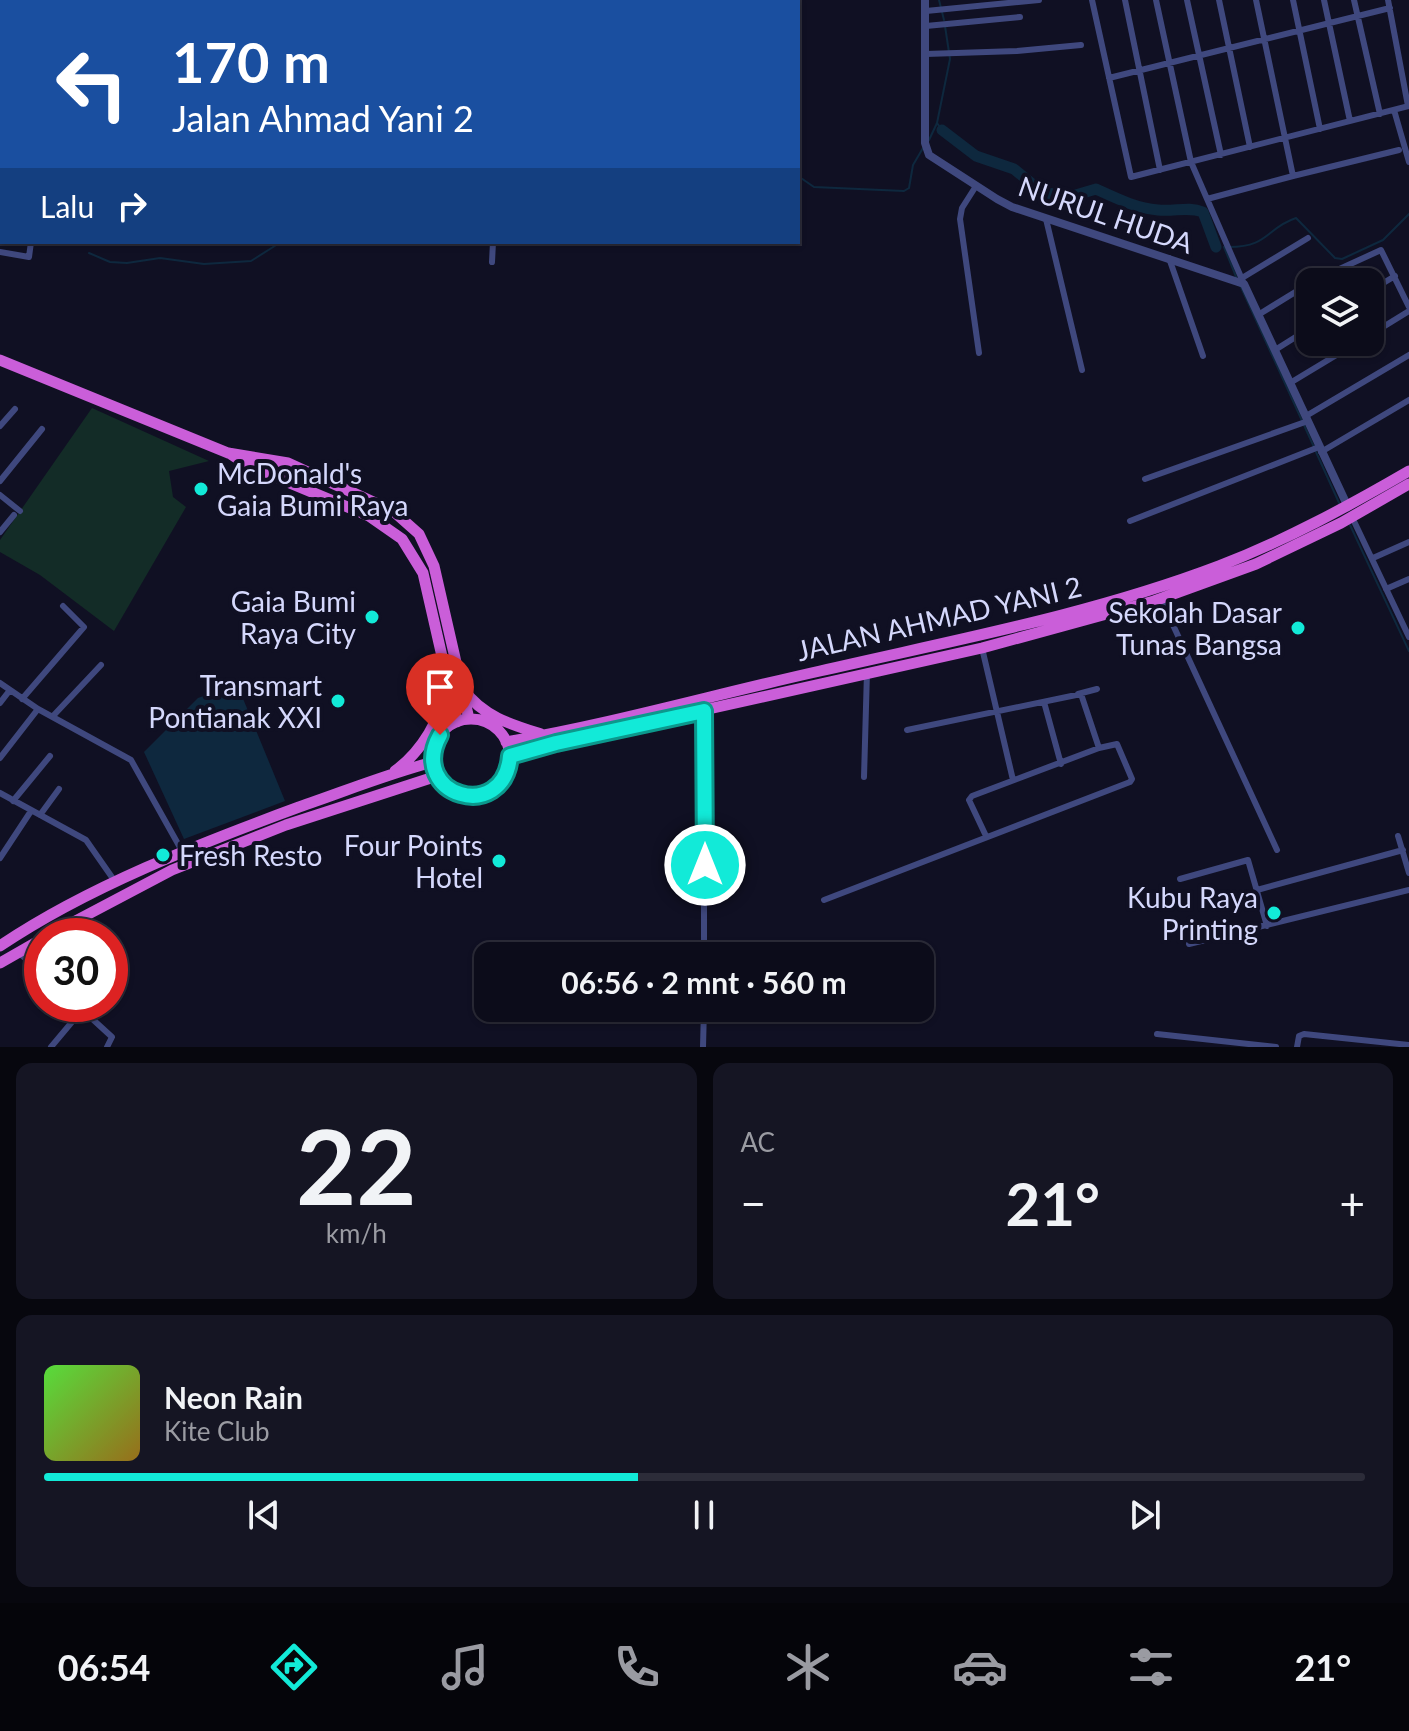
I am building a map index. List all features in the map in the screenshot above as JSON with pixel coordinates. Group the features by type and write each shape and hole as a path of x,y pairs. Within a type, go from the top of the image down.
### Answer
{"highway":[{"path":"0,360 228,453 247,465 369,516 402,539 423,573 463,721"},
{"path":"228,453 288,463 377,502 393,511 419,534 434,566 454,683 420,747 388,776"},
{"name":"JALAN AHMAD YANI 2","path":"510,756 556,743 982,648 1161,599 1256,564 1346,514 1409,471"},
{"name":"JALAN AHMAD YANI 2","path":"506,742 1055,618 1218,566 1346,514 1409,484"},
{"path":"454,683 509,725 544,735"},
{"path":"463,721 488,723 497,729 506,742 509,765 501,782 486,794 458,794 442,784 437,776 433,762 435,743 440,735 463,721"},
{"path":"2,943 183,852 433,762"},
{"path":"80,918 172,870 286,825 437,776"},
{"path":"0,963 24,949"}],"street":[{"name":"NURUL HUDA","path":"925,0 931,11 926,26 925,146 929,155 1003,203 1243,281"},
{"path":"931,11 1039,0"},
{"path":"1092,0 1129,175 1133,177 1409,106 1389,4 1358,17 1109,78"},
{"path":"1125,0 1160,170"},
{"path":"1156,0 1191,162 1307,418 1346,514 1373,558 1408,632"},
{"path":"1187,0 1221,155"},
{"path":"1219,0 1250,147"},
{"path":"1256,0 1293,176"},
{"path":"1293,0 1320,129"},
{"path":"1324,0 1350,121"},
{"path":"1354,0 1380,114"},
{"path":"926,26 1020,17"},
{"path":"926,54 1081,45"},
{"path":"1394,110 1409,162"},
{"path":"1207,199 1404,149"},
{"path":"976,186 962,208 960,219 979,353"},
{"path":"1046,219 1082,370"},
{"path":"1243,281 1308,238"},
{"path":"0,252 29,257 31,244"},
{"path":"492,262 493,244"},
{"path":"1342,268 1381,250 1409,309 1384,326"},
{"path":"1169,258 1203,356"},
{"path":"1384,283 1395,276"},
{"path":"1258,315 1296,291"},
{"path":"1275,350 1296,337"},
{"path":"1145,479 1307,418 1409,355"},
{"path":"1290,383 1335,356"},
{"path":"1130,521 1320,450 1409,400"},
{"path":"0,426 15,409"},
{"path":"0,481 42,429"},
{"path":"0,495 17,513 0,532"},
{"path":"1373,558 1409,542"},
{"path":"1386,589 1409,579"},
{"path":"1161,599 1277,850"},
{"path":"22,699 84,627 63,606"},
{"path":"1400,618 1409,615"},
{"path":"982,648 1013,780"},
{"path":"53,716 101,665"},
{"path":"864,777 867,672"},
{"path":"0,683 38,709 131,760 183,852"},
{"path":"907,730 1097,689"},
{"path":"0,703 10,690"},
{"path":"1078,694 1083,696 1099,748"},
{"path":"1044,702 1061,764"},
{"path":"0,758 38,709"},
{"path":"704,711 704,942"},
{"path":"824,900 1132,781 1117,744 1099,748 970,798 986,836"},
{"path":"13,801 50,756"},
{"path":"40,815 59,789"},
{"path":"0,793 86,840 116,883"},
{"path":"0,858 31,811"},
{"path":"1398,836 1409,873"},
{"path":"1257,890 1403,850"},
{"path":"1180,879 1248,860 1267,926"},
{"path":"1189,944 1409,890"},
{"path":"18,952 24,957"},
{"path":"51,1047 72,1022"},
{"path":"95,1022 112,1037 108,1046"},
{"path":"703,1047 704,1022"},
{"path":"1157,1034 1276,1047"},
{"path":"1297,1047 1301,1034 1409,1045"}],"green space":[{"path":"92,408 209,461 169,471 173,497 186,507 114,631 40,575 0,552 0,540"}],"water":[{"path":"237,684 285,801 184,839 144,752 198,698"}],"waterway":[{"path":"939,0 944,20"},
{"path":"942,130 937,123 950,59 945,26"},
{"path":"929,140 937,123"},
{"path":"942,130 976,156 1014,169 1042,192 1069,197 1096,189 1150,209 1203,212 1216,247"},
{"path":"800,177 814,187 904,191 909,188 913,165 923,148"},
{"path":"1229,247 1252,244 1296,218 1335,258 1342,259 1383,240 1409,214"},
{"path":"89,253 110,262 160,258 204,264 251,261 278,244"},
{"path":"1224,247 1237,279"},
{"path":"1240,285 1314,447"},
{"path":"1316,452 1340,505"},
{"path":"1350,525 1409,651"}],"place":[{"name":"McDonald's Gaia Bumi Raya","path":"201,489"},
{"name":"Gaia Bumi Raya City","path":"372,617"},
{"name":"Sekolah Dasar Tunas Bangsa","path":"1298,628"},
{"name":"Transmart Pontianak XXI","path":"338,701"},
{"name":"Fresh Resto","path":"163,855"},
{"name":"Four Points Hotel","path":"499,861"},
{"name":"Kubu Raya Printing","path":"1274,913"}],"route":[{"path":"440,735 433,753 437,776 442,784 458,794 477,796 486,794 501,782 510,756 704,711 705,865"}]}
